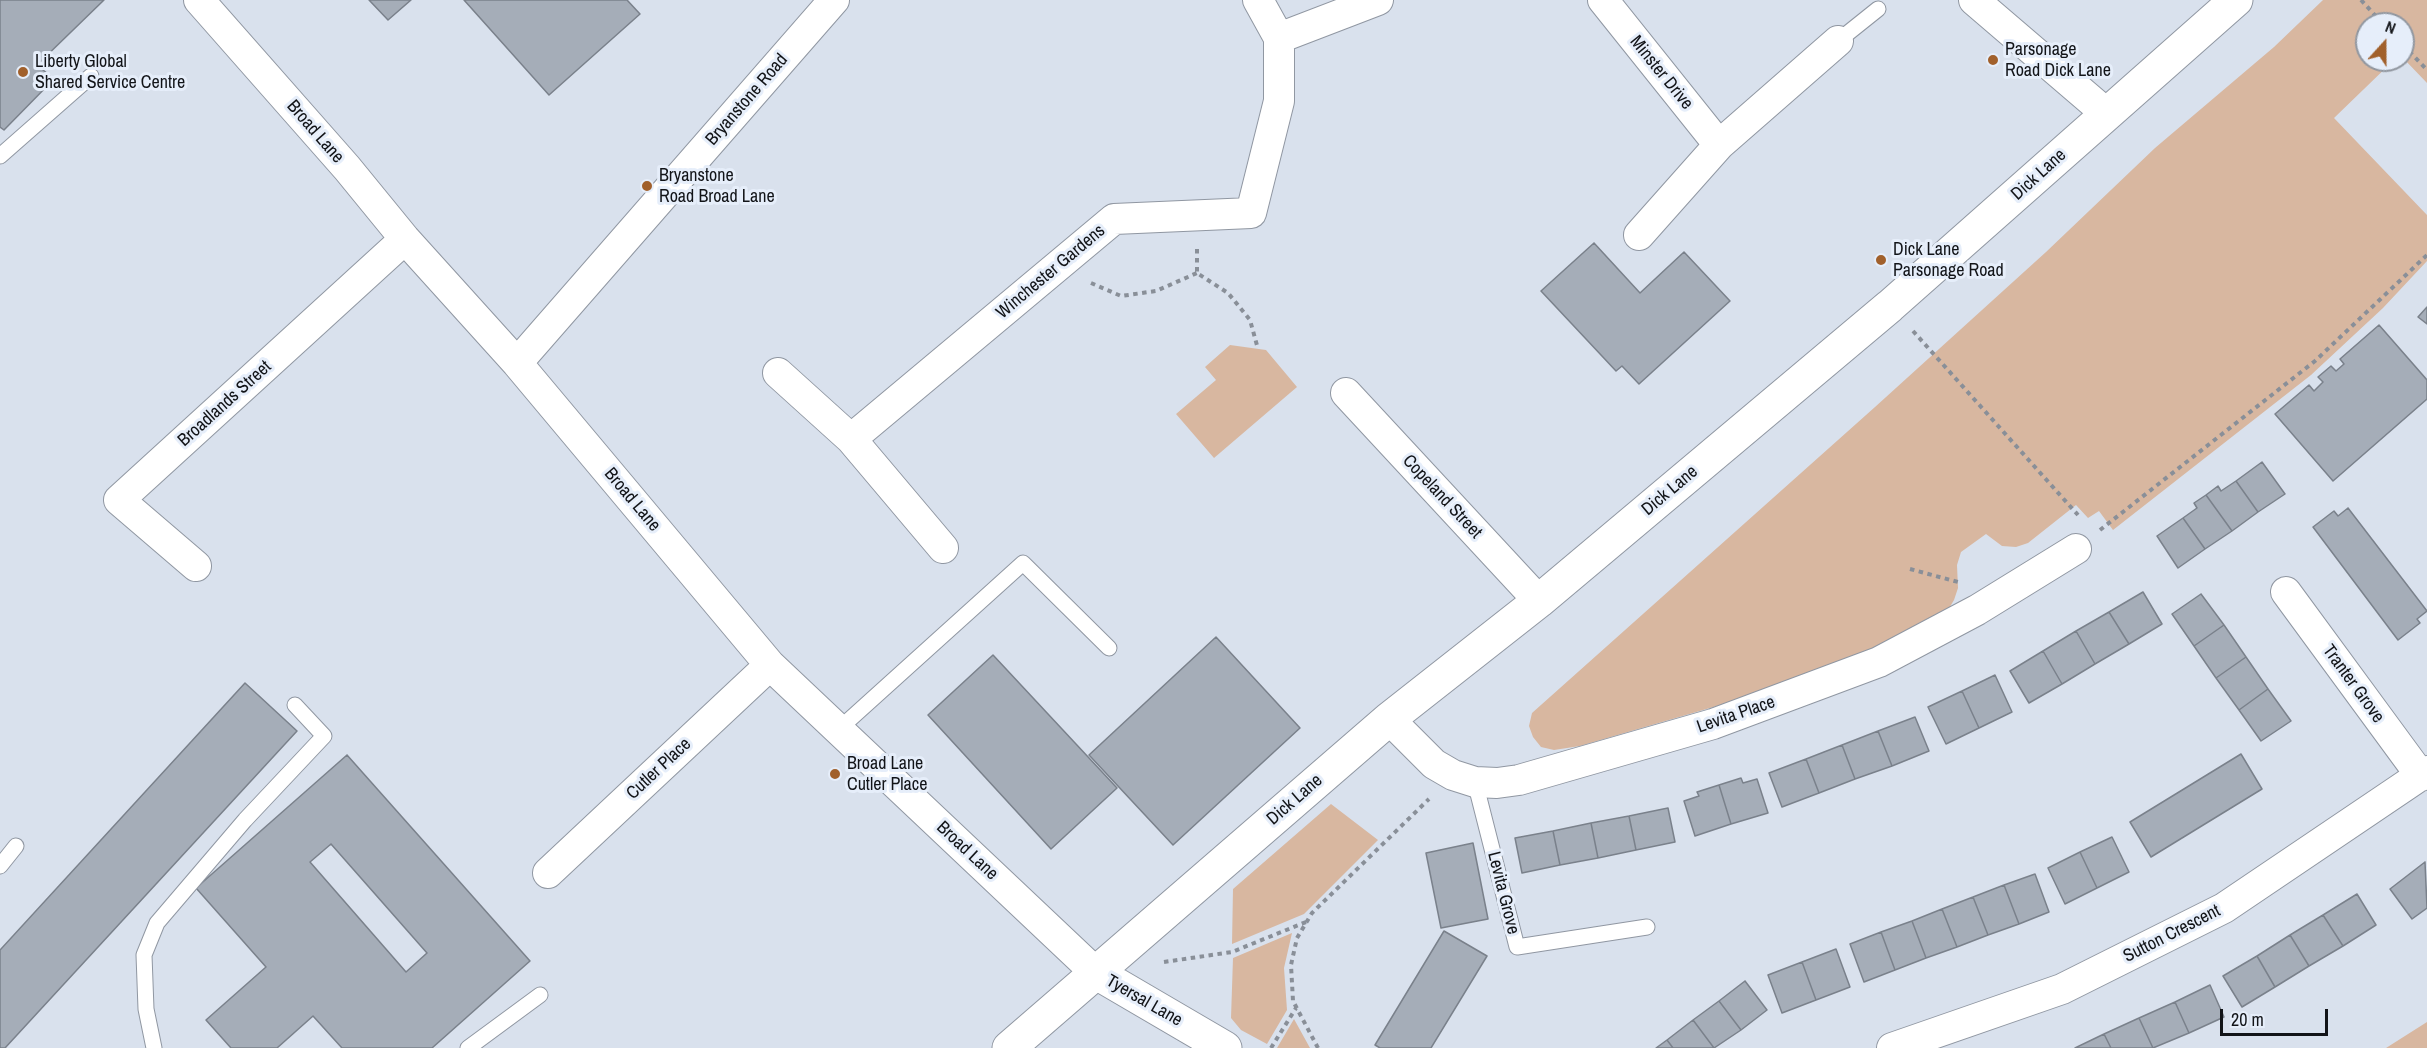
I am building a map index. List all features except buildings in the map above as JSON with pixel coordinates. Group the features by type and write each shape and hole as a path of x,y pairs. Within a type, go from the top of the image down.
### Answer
{"street":[{"name":"Broad Lane","path":"199,0 347,168 405,239 518,363 770,665 1095,972"},
{"name":"Bryanstone Road","path":"518,363 834,0"},
{"path":"1258,0 1280,38 1378,0"},
{"name":"Minster Drive","path":"1603,0 1719,145"},
{"path":"1974,0 2107,114"},
{"name":"Dick Lane","path":"1010,1048 1389,719 1539,601 1890,306 2236,0"},
{"name":"Winchester Gardens","path":"851,439 1114,219 1251,213 1279,101 1280,38"},
{"path":"1639,235 1719,145 1838,41"},
{"name":"Broadlands Street","path":"196,566 119,500 405,239"},
{"path":"778,373 851,439 943,548"},
{"name":"Copeland Street","path":"1346,393 1539,601"},
{"name":"Levita Place","path":"1464,779 1497,783 1519,780 1713,724 1879,662 1977,610 2086,541"},
{"name":"Tranter Grove","path":"2286,592 2424,774"},
{"name":"Cutler Place","path":"548,873 770,665"},
{"path":"1389,719 1434,764 1464,779"},
{"name":"Sutton Crescent","path":"1892,1048 2062,989 2223,908 2424,774"},
{"name":"Tyersal Lane","path":"1095,972 1225,1048"}],"lane":[{"path":"1838,41 1878,9"},
{"path":"0,156 91,76"},
{"path":"838,730 1023,563 1109,648"},
{"path":"154,1048 146,1009 144,955 157,923 245,820 324,736 295,705"},
{"name":"Levita Grove","path":"1464,779 1517,946 1647,927"},
{"path":"0,866 16,846"},
{"path":"468,1048 540,995"}],"path":[{"path":"2361,0 2372,12"},
{"path":"2415,58 2427,70"},
{"path":"1197,215 1197,273"},
{"path":"1890,306 2086,541 2315,361 2427,255"},
{"path":"1060,264 1089,282 1121,296 1156,291 1197,273"},
{"path":"1197,273 1228,293 1250,320 1258,350"},
{"path":"1318,1048 1293,1002 1291,965 1297,938 1312,913 1464,779"},
{"path":"1163,962 1232,952 1307,922"},
{"path":"1271,1048 1296,1007"}],"shaded area":[{"path":"2323,0 2427,0 2427,83 2415,70 2415,12 2355,12 2355,72 2382,72 2334,118 2427,215 2427,261 2383,308 2311,375 2113,530 2099,511 2088,518 2076,505 2028,543 2016,547 2002,546 1986,534 1961,552 1957,565 1958,588 1945,615 1883,644 1744,698 1580,746 1554,750 1541,747 1533,737 1529,726 1532,713 2046,252 2155,148 2274,47"},
{"path":"1230,345 1266,350 1297,387 1214,458 1176,414 1216,380 1205,367"},
{"path":"1331,804 1378,840 1304,914 1232,944 1233,889"},
{"path":"1292,933 1284,968 1287,1010 1267,1044 1241,1030 1231,1018 1233,958"},
{"path":"1294,1019 1310,1048 1277,1048"},
{"path":"2427,1022 2427,1048 2386,1048"}],"place":[{"name":"Parsonage Road Dick Lane","path":"1993,60"},
{"name":"Liberty Global Shared Service Centre","path":"23,72"},
{"name":"Bryanstone Road Broad Lane","path":"647,186"},
{"name":"Dick Lane Parsonage Road","path":"1881,260"},
{"name":"Broad Lane Cutler Place","path":"835,774"}]}
